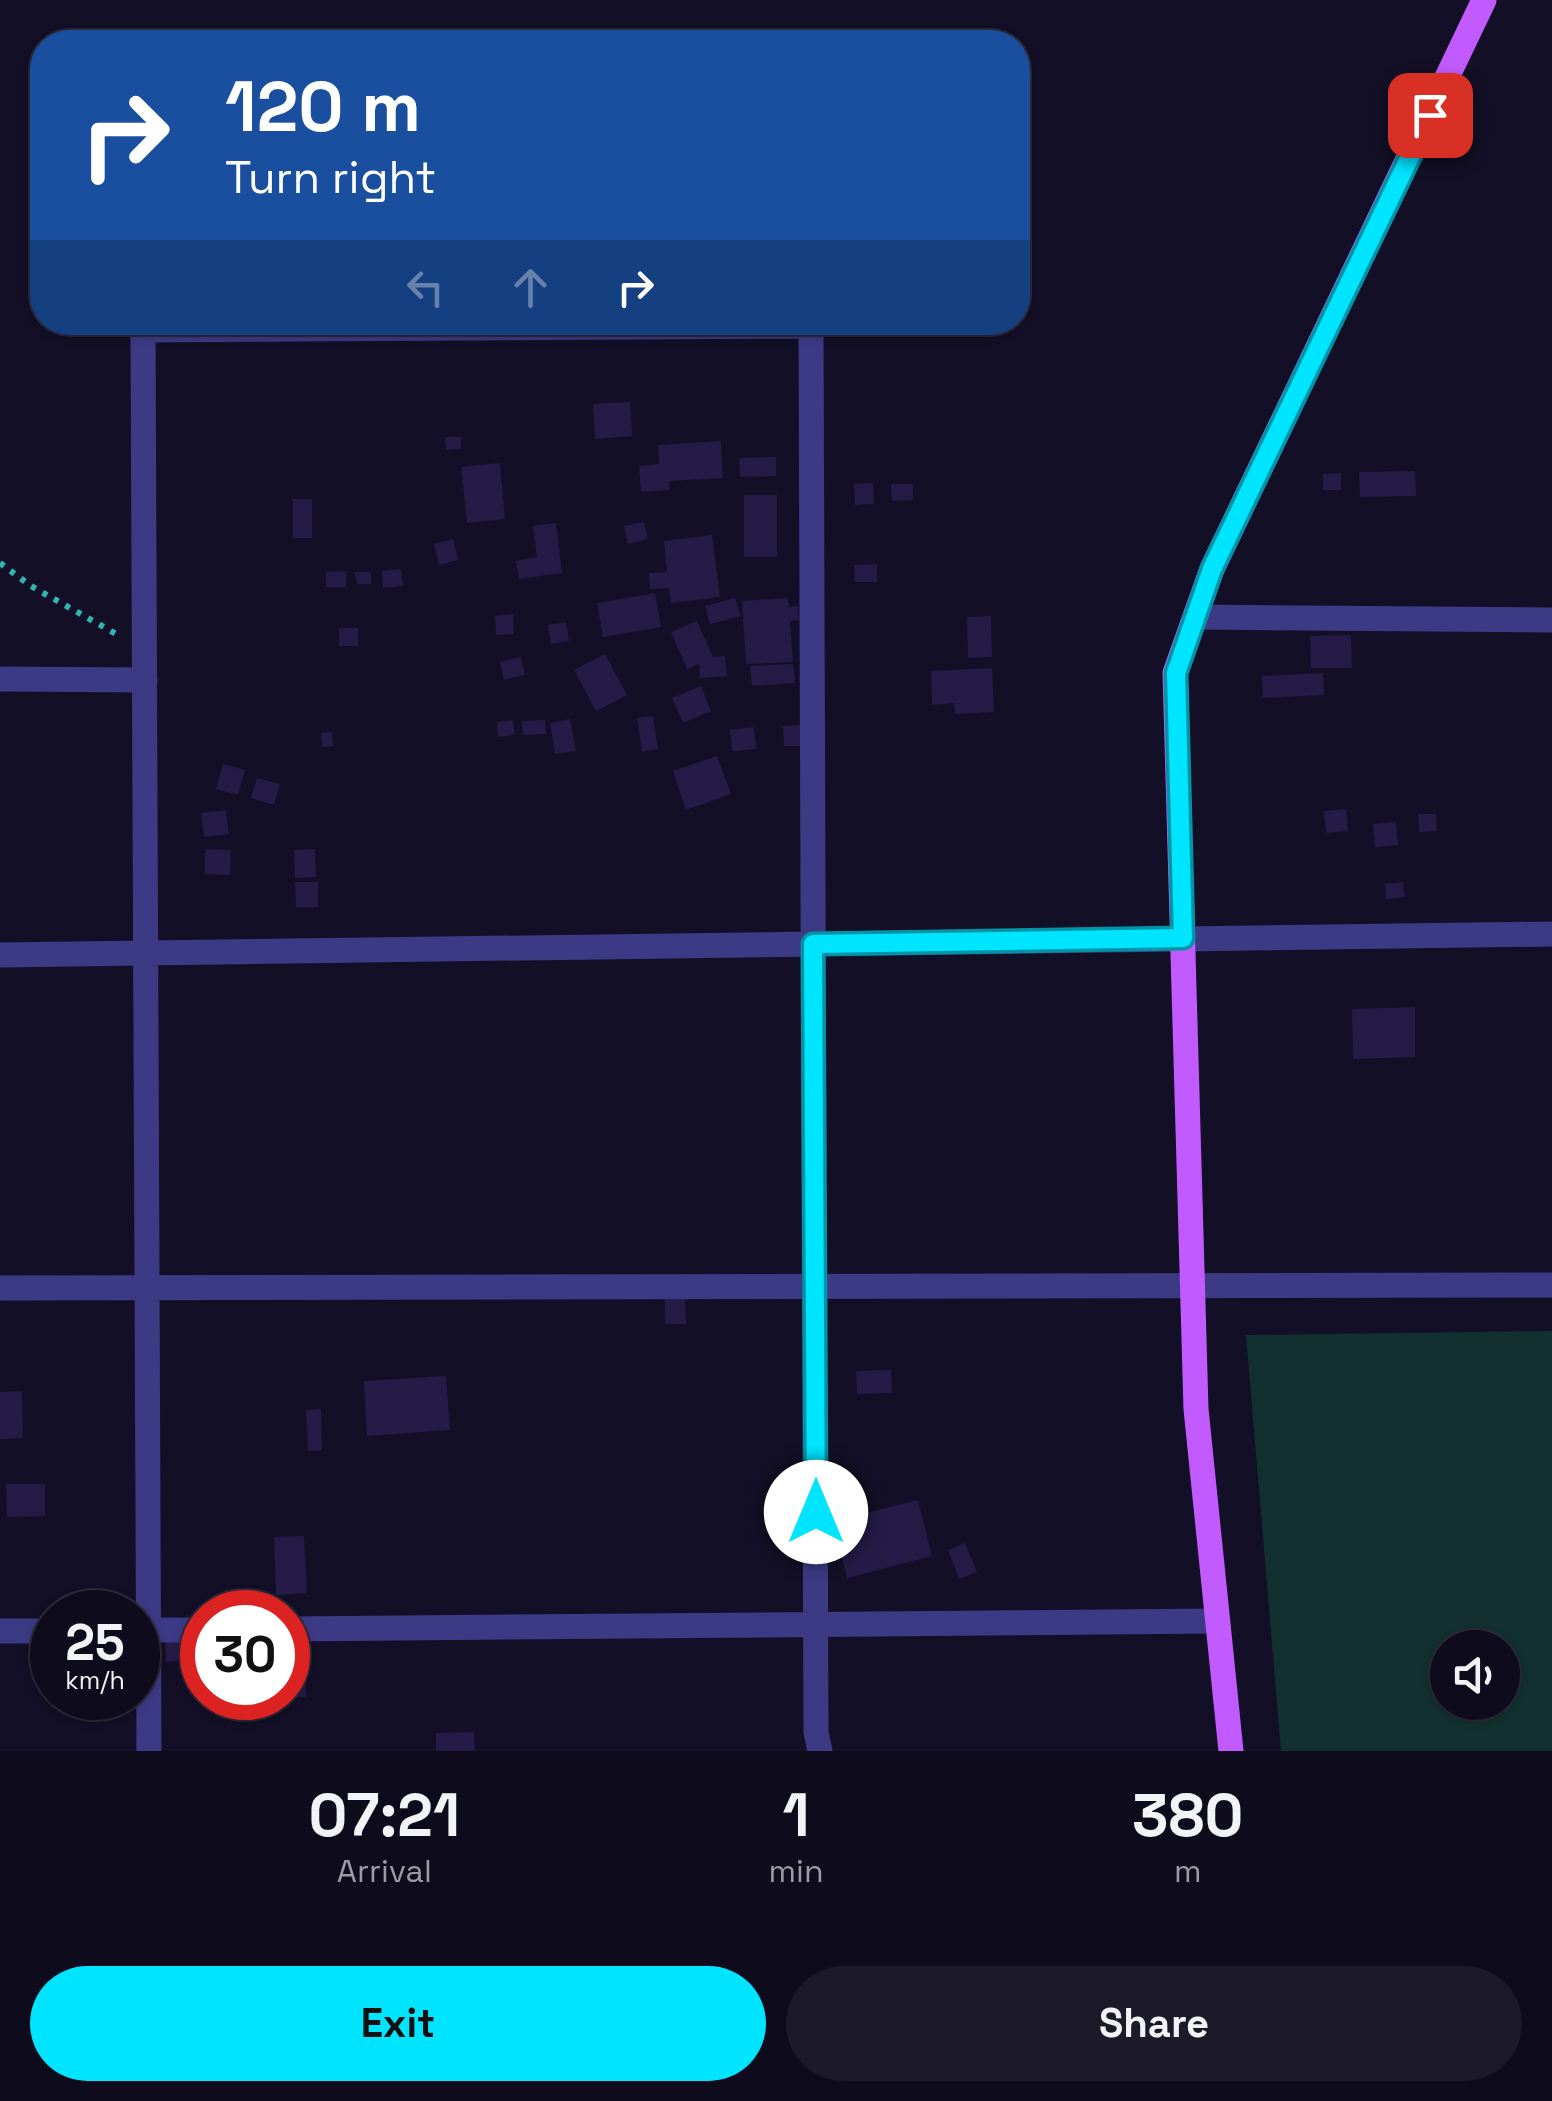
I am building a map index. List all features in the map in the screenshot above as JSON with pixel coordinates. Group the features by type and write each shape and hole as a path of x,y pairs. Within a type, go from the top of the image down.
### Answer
{"main road":[{"path":"1231,1751 1196,1410 1176,673 1212,569 1484,0"}],"street":[{"path":"143,335 147,1288 143,1590"},
{"path":"811,335 816,1732 820,1751"},
{"path":"1195,617 1552,620"},
{"path":"0,679 145,680"},
{"path":"0,955 1552,934"},
{"path":"0,1288 1552,1285"},
{"path":"310,1629 1218,1621"},
{"path":"0,1632 30,1631"},
{"path":"148,1720 150,1751"}],"path":[{"path":"0,564 145,651"}],"green space":[{"path":"1552,1331 1552,1751 1281,1751 1246,1335"}],"building":[{"path":"630,402 632,436 595,439 593,404"},
{"path":"445,437 461,437 461,449 446,450"},
{"path":"721,441 723,478 669,481 670,490 641,492 639,466 659,464 658,445"},
{"path":"776,457 776,476 740,477 739,458"},
{"path":"500,463 505,519 467,523 461,467"},
{"path":"1415,471 1416,496 1360,497 1359,472"},
{"path":"1341,473 1341,490 1323,490 1323,474"},
{"path":"873,483 874,504 855,505 854,484"},
{"path":"891,484 913,484 913,500 892,501"},
{"path":"744,495 777,495 777,557 744,557"},
{"path":"293,499 312,499 312,538 293,538"},
{"path":"644,522 648,539 628,544 624,526"},
{"path":"556,523 562,573 519,579 516,561 537,557 533,526"},
{"path":"712,535 720,597 671,603 669,588 650,589 649,573 667,572 664,541"},
{"path":"453,539 458,560 439,565 434,544"},
{"path":"877,564 877,582 855,582 854,565"},
{"path":"401,569 403,586 383,588 382,571"},
{"path":"347,571 346,587 326,587 326,572"},
{"path":"354,572 371,572 371,584 358,584"},
{"path":"655,593 661,627 603,637 597,603"},
{"path":"735,598 741,616 710,624 705,606"},
{"path":"788,598 789,607 798,606 799,620 790,621 793,662 746,664 742,601"},
{"path":"513,614 514,634 496,635 495,616"},
{"path":"991,616 992,657 968,658 967,617"},
{"path":"697,621 713,657 725,656 727,676 700,678 699,664 687,669 671,632"},
{"path":"566,622 569,641 551,644 548,625"},
{"path":"339,628 358,628 358,646 339,646"},
{"path":"1351,635 1352,668 1311,668 1310,636"},
{"path":"605,654 627,695 596,711 574,670"},
{"path":"521,657 525,675 504,680 500,662"},
{"path":"793,664 795,683 752,686 750,666"},
{"path":"992,668 994,712 955,714 954,703 932,705 931,671"},
{"path":"1323,673 1324,695 1263,698 1262,676"},
{"path":"701,686 711,711 683,723 672,698"},
{"path":"653,716 658,749 642,752 637,718"},
{"path":"570,719 576,751 555,754 550,723"},
{"path":"513,720 515,735 498,737 497,722"},
{"path":"545,720 546,734 523,735 522,721"},
{"path":"803,725 803,746 784,746 783,726"},
{"path":"754,727 756,749 732,751 730,730"},
{"path":"332,732 333,746 322,747 321,733"},
{"path":"717,756 731,794 686,810 673,771"},
{"path":"223,764 245,770 238,795 216,789"},
{"path":"257,778 280,784 274,805 251,798"},
{"path":"1346,809 1348,831 1326,833 1324,811"},
{"path":"226,810 229,834 204,837 201,813"},
{"path":"1418,814 1436,814 1437,831 1419,832"},
{"path":"1396,822 1398,845 1375,847 1373,824"},
{"path":"205,849 231,850 230,875 205,874"},
{"path":"315,849 316,877 295,878 294,850"},
{"path":"295,882 318,882 318,907 296,907"},
{"path":"1403,882 1405,897 1386,899 1385,884"},
{"path":"1415,1007 1415,1057 1353,1059 1352,1009"},
{"path":"684,1277 686,1324 665,1324 664,1278"},
{"path":"891,1370 892,1393 857,1394 856,1371"},
{"path":"446,1376 450,1430 367,1436 364,1381"},
{"path":"22,1391 23,1438 0,1439 0,1392"},
{"path":"321,1409 322,1450 308,1451 306,1410"},
{"path":"6,1484 45,1484 45,1516 7,1517"},
{"path":"918,1500 932,1556 847,1578 833,1521"},
{"path":"304,1536 307,1590 276,1590 274,1537"},
{"path":"965,1543 977,1572 959,1579 948,1550"},
{"path":"180,1638 180,1660 166,1662 165,1640"},
{"path":"474,1732 475,1751 436,1751 436,1733"}],"route":[{"path":"816,1512 813,944 1183,938 1176,673 1212,569 1430,115"}]}
